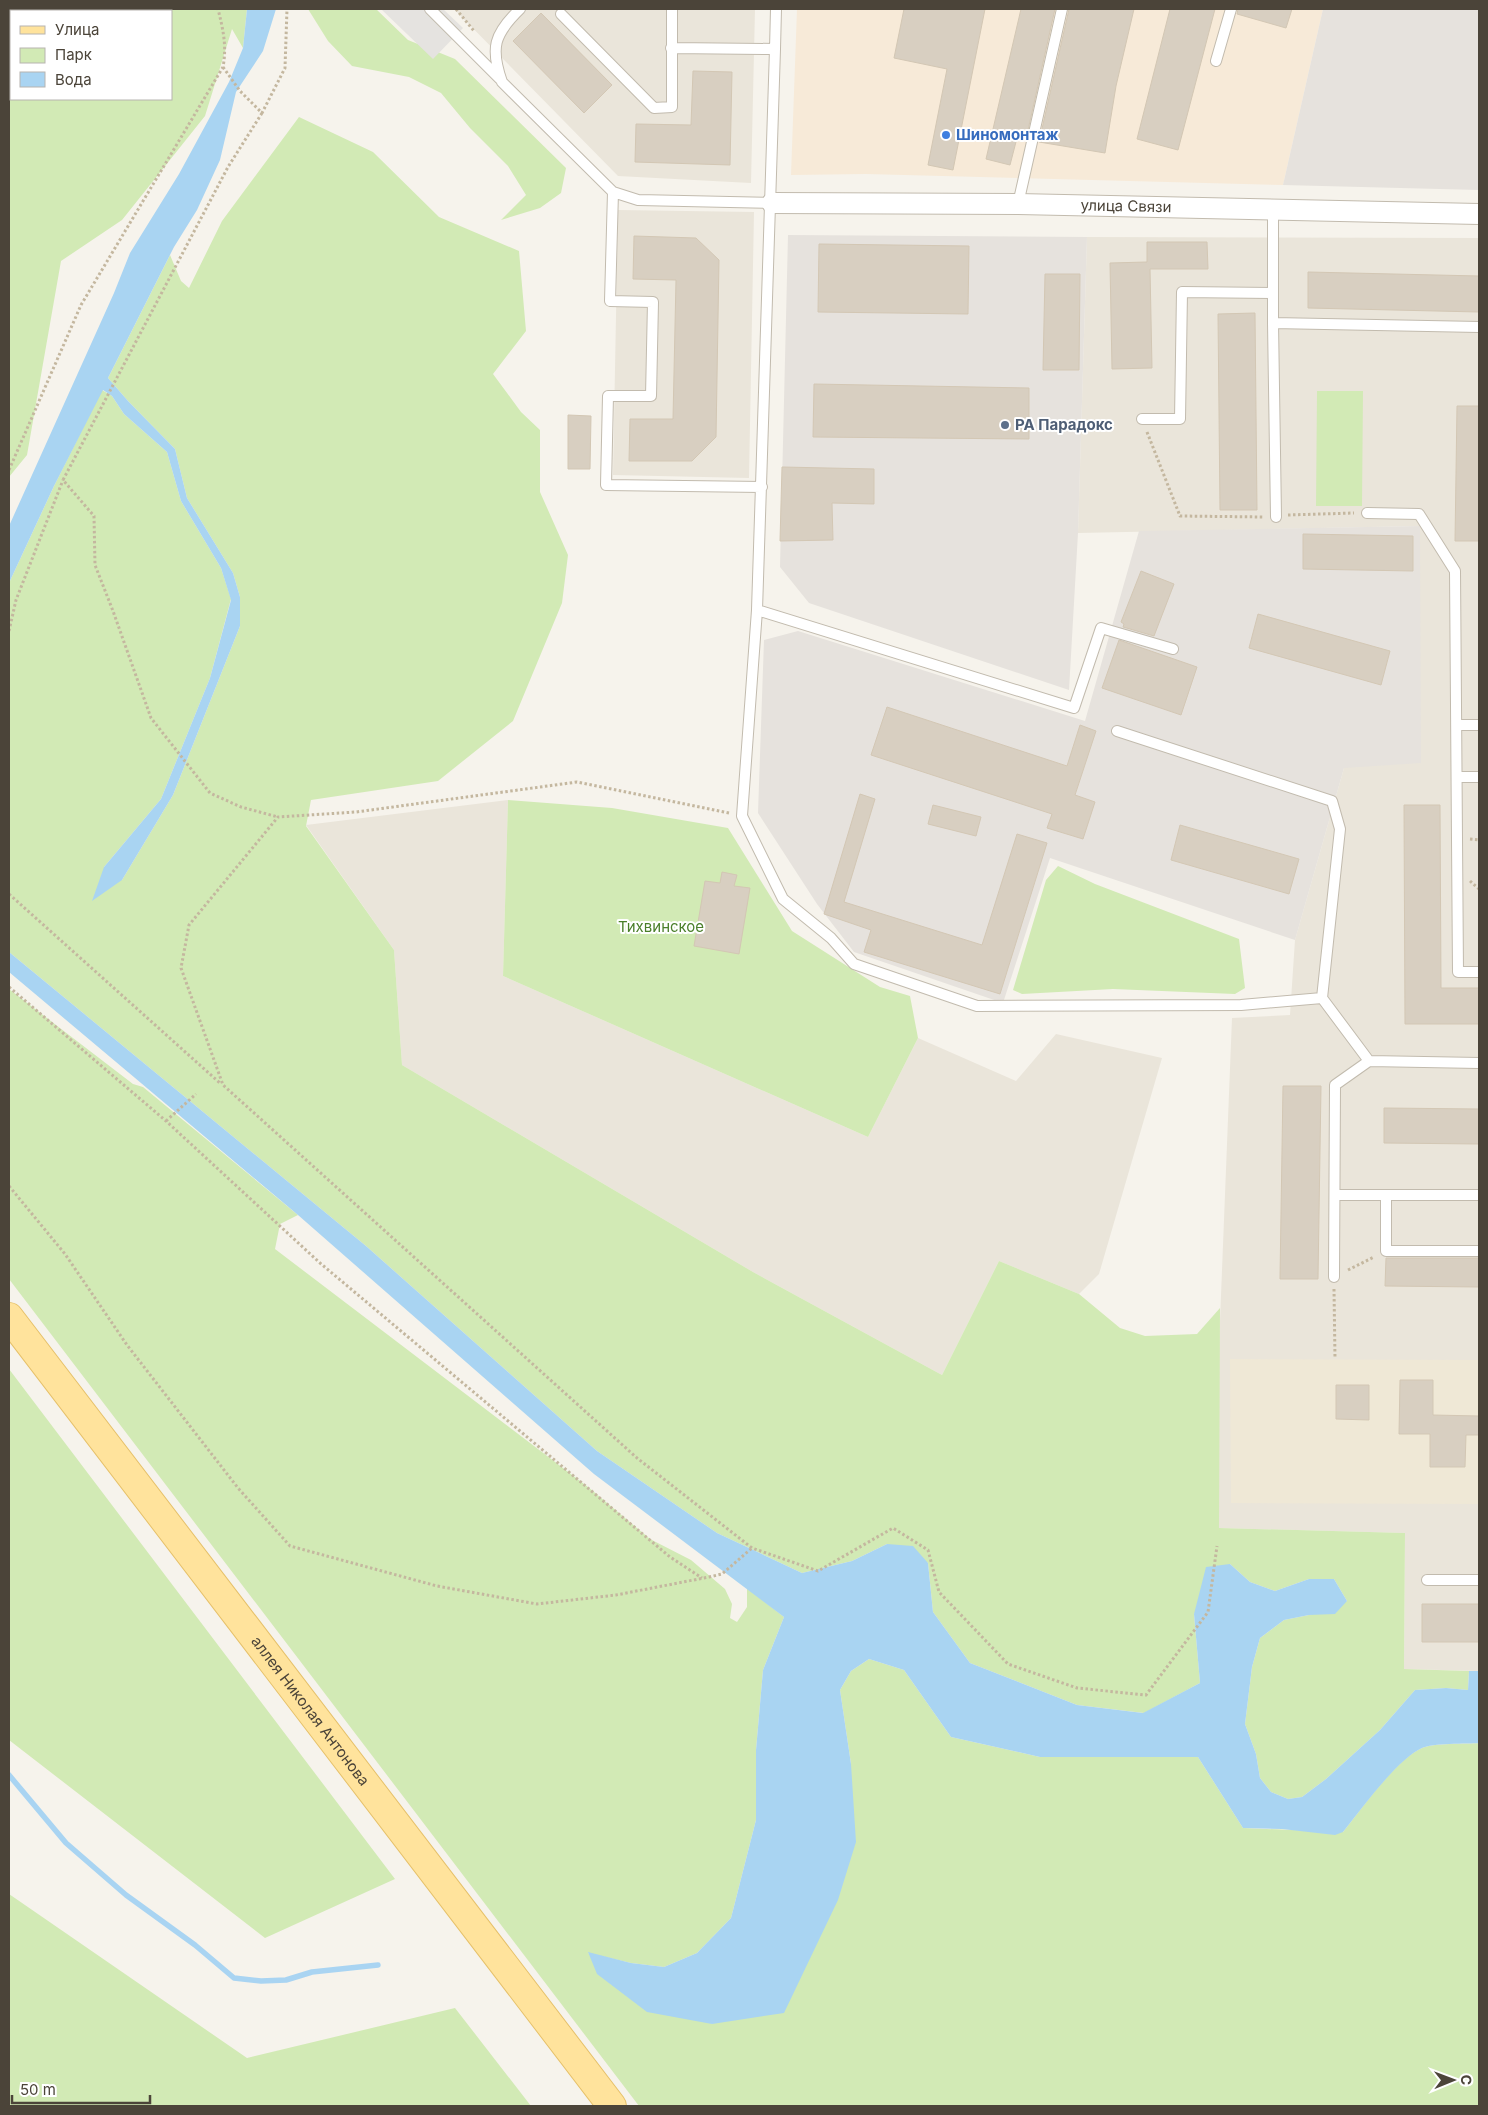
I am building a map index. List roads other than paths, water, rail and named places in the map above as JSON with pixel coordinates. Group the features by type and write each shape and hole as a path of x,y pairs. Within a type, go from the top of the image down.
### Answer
{"main road":[{"name":"аллея Николая Антонова","path":"9,1317 612,2106"}],"street":[{"name":"улица Связи","path":"772,202 1018,204 1479,214"}],"lane":[{"path":"430,9 613,192 638,200 772,202"},
{"path":"502,82 495,60 497,41 506,23 520,9"},
{"path":"561,14 654,108 672,107 672,9"},
{"path":"776,9 772,202 757,610 742,816 782,899 831,938 854,964 977,1006 1241,1004 1322,998"},
{"path":"1018,204 1062,9"},
{"path":"1216,61 1231,9"},
{"path":"671,48 775,49"},
{"path":"613,192 610,301 654,302 651,396 608,396 606,485 762,487"},
{"path":"1273,210 1276,517"},
{"path":"1142,419 1180,419 1182,292 1273,293"},
{"path":"1273,323 1479,327"},
{"path":"1367,513 1420,514 1459,571 1457,725 1458,972 1479,972"},
{"path":"757,610 1074,708 1101,628 1173,649"},
{"path":"1457,725 1479,725"},
{"path":"1117,732 1332,801 1340,829 1322,998 1369,1061"},
{"path":"1457,777 1479,777"},
{"path":"1334,1277 1335,1085 1369,1061 1479,1063"},
{"path":"1335,1195 1479,1196"},
{"path":"1386,1195 1386,1251 1479,1251"},
{"path":"1427,1580 1479,1580"}],"water":[{"path":"247,9 276,9 263,51 236,92 220,160 197,210 174,247 108,378 175,449 187,498 233,573 240,597 240,626 173,795 122,880 92,901 104,867 161,799 210,678 231,600 221,568 181,501 167,452 124,414 112,396 103,390 54,486 9,583 9,526 114,293 130,253 179,174 229,82 243,48"},
{"path":"9,952 366,1246 597,1451 717,1533 802,1573 852,1561 887,1544 913,1546 928,1563 933,1612 970,1663 1077,1705 1143,1713 1200,1683 1194,1614 1206,1567 1230,1564 1250,1582 1275,1591 1309,1579 1334,1579 1347,1601 1335,1614 1309,1615 1284,1620 1260,1638 1252,1667 1245,1724 1256,1754 1260,1778 1271,1792 1288,1799 1302,1797 1326,1779 1380,1730 1415,1690 1446,1688 1468,1690 1469,1671 1479,1671 1479,1743 1433,1745 1422,1748 1412,1754 1380,1786 1343,1832 1335,1835 1282,1829 1243,1828 1198,1757 1040,1757 951,1737 904,1670 869,1659 851,1671 840,1690 851,1764 856,1842 838,1900 784,2013 712,2024 647,2012 597,1974 588,1952 631,1963 664,1967 697,1953 731,1918 756,1820 756,1750 763,1670 784,1617 594,1474 298,1215 9,972"}],"waterway":[{"path":"9,1775 66,1843 126,1895 195,1945 234,1978 261,1981 286,1980 312,1972 378,1965"}],"place":[{"name":"Шиномонтаж","path":"946,135"},
{"name":"РА Парадокс","path":"1005,425"}],"park label":[{"name":"Тихвинское","path":"661,927"}]}
